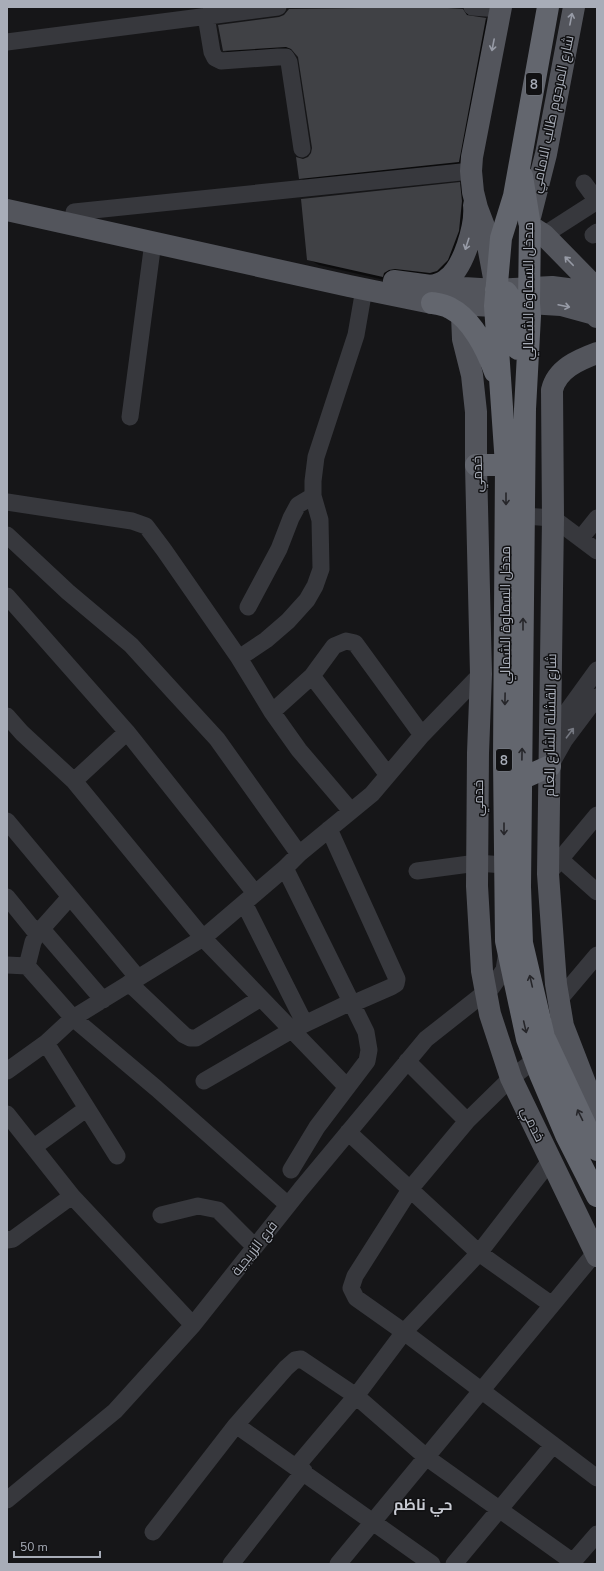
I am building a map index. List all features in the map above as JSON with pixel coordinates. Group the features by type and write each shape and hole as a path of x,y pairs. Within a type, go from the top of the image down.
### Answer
{"highway":[{"name":"8","path":"513,296 514,196 548,7"},
{"name":"مدخل السماوة الشمالي","path":"520,161 534,228 513,296 504,423 506,465 504,865 507,949 527,1039 566,1135 597,1196"},
{"path":"432,294 462,316 479,338 490,357 498,380 504,423"},
{"name":"مدخل السماوة الشمالي","path":"513,296 525,410 520,887 522,943 544,1037 597,1150"},
{"path":"476,465 506,465"},
{"path":"522,779 550,766"}],"main road":[{"name":"شارع المرحوم طالب الامامي","path":"534,228 546,154 574,7"},
{"path":"432,294 454,272 460,262 467,247 472,226 474,210 472,156 500,8"},
{"path":"472,182 476,208 513,296"},
{"path":"7,197 388,280 432,294"},
{"path":"7,210 364,289 432,294 513,296 561,305 594,314 597,317"},
{"path":"534,228 597,289"},
{"path":"513,296 548,287 564,288 597,296"},
{"name":"خدمي","path":"462,316 462,339 469,363 475,394 476,412 481,674 478,753 477,863 480,949 489,989 496,1036 511,1078 596,1255"},
{"name":"شارع القشلة الشارع العام","path":"595,1103 563,1026 559,1000 550,734 553,518 552,390 554,381 565,369 597,354"}],"street":[{"path":"7,42 278,7"},
{"path":"472,7 500,8"},
{"path":"206,16 212,52 215,58 221,61 286,57 289,62 302,149"},
{"path":"74,212 472,182"},
{"path":"534,228 597,201 584,183"},
{"path":"130,417 153,242"},
{"path":"239,658 266,640 288,621 307,600 315,586 321,569 320,520 313,496 316,457 356,335 364,289"},
{"path":"248,607 279,549 298,504 313,496"},
{"path":"7,502 132,521 146,526 239,658 272,712 299,750 351,811"},
{"path":"524,516 553,518 597,551"},
{"path":"581,538 597,518"},
{"path":"7,535 68,592 131,645 217,740 299,854"},
{"path":"7,596 127,732 250,898 299,1027"},
{"path":"272,712 312,676 334,646 346,641 355,643 422,735"},
{"path":"550,734 597,670"},
{"path":"7,1071 46,1043 73,1018 203,938 285,868 299,854 372,794 422,735 481,674"},
{"path":"312,676 388,774"},
{"path":"550,766 564,741 597,697"},
{"path":"7,716 22,733 74,781 203,938 261,998 299,1027 346,1086"},
{"path":"74,781 127,732"},
{"path":"597,815 554,867 597,892"},
{"path":"7,821 70,897 134,981 184,1035 190,1038 196,1038 261,998"},
{"path":"204,1081 299,1027 396,984 397,979 329,829"},
{"path":"417,871 477,863 504,865"},
{"path":"285,868 366,1032 369,1050 367,1060 346,1086 317,1127 291,1170"},
{"path":"7,897 103,1000"},
{"path":"27,966 33,942 39,931 70,897"},
{"name":"فرع الزريجية","path":"7,1500 115,1411 193,1326 288,1205 426,1039 489,989 504,970 507,949"},
{"path":"559,1000 597,954"},
{"path":"7,965 27,966 73,1018 162,1093 288,1205"},
{"path":"489,989 506,986 517,994"},
{"path":"46,1043 86,1110 117,1156"},
{"path":"535,1060 511,1078 467,1121 411,1188 355,1276 351,1288 356,1298 404,1332 597,1478"},
{"path":"407,1061 467,1121"},
{"path":"34,1147 86,1110"},
{"path":"7,1114 72,1196 193,1326"},
{"path":"348,1132 411,1188 479,1253 549,1305 552,1305"},
{"path":"231,1564 300,1469 404,1332 479,1253 550,1160"},
{"path":"7,1240 13,1239 72,1196"},
{"path":"161,1215 198,1206 218,1210 255,1247"},
{"path":"338,1564 552,1305 596,1255"},
{"path":"153,1532 236,1424 295,1360 301,1359 356,1396 426,1457 500,1509 572,1563 597,1534"},
{"path":"236,1424 432,1564"},
{"path":"454,1564 553,1445"}],"building":[{"path":"433,7 463,9 467,15 486,18 459,162 299,179 296,157 303,159 308,157 312,148 298,57 291,49 286,47 223,51 218,25 279,17 284,15 289,9"},
{"path":"460,182 462,201 459,231 448,260 437,271 430,273 395,269 384,273 383,277 307,260 301,199"}],"district":[{"name":"حي ناظم","path":"423,1505"}]}
